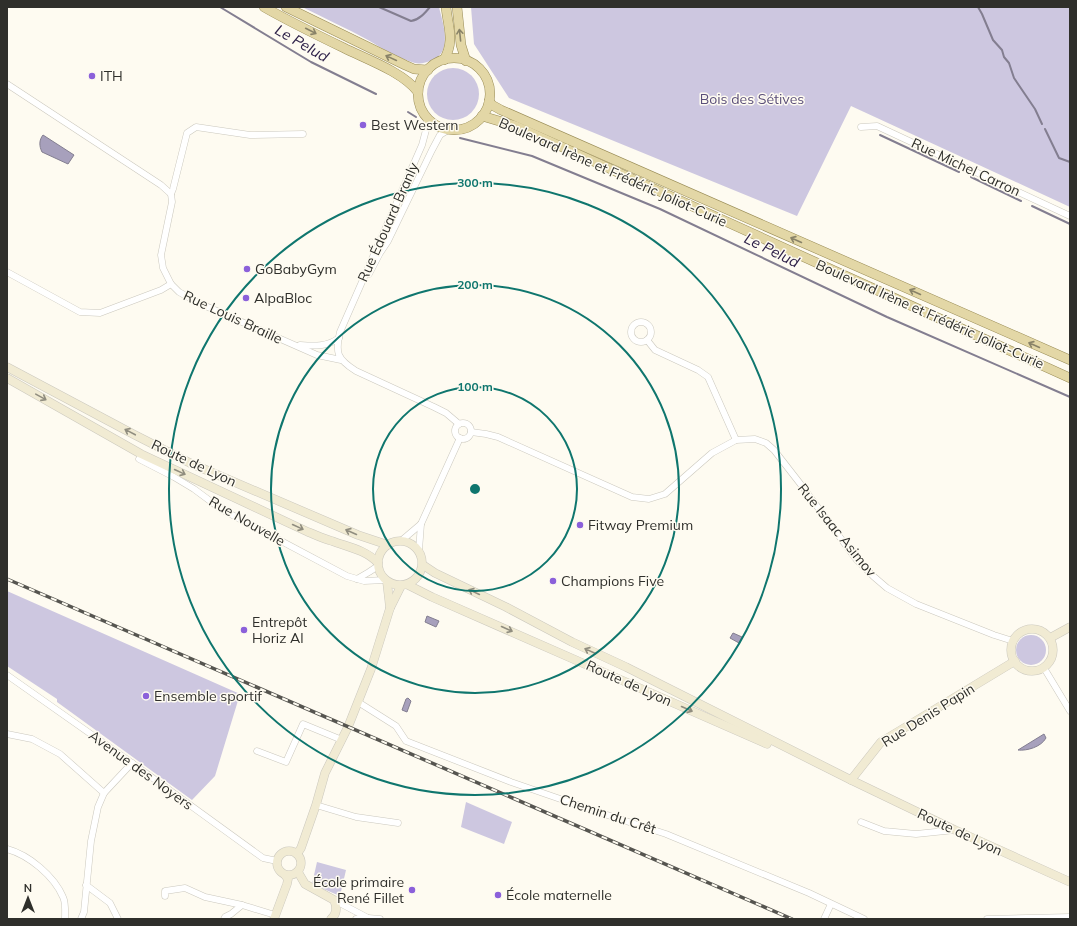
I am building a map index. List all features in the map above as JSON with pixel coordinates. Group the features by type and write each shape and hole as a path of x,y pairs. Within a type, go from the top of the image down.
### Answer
{"main road":[{"path":"264,7 391,71 415,87 418,92"},
{"path":"286,7 405,65 428,70"},
{"path":"444,60 450,45 446,7"},
{"path":"457,7 461,45 466,61"},
{"path":"459,59 475,66 482,73 490,91 489,101 482,116 477,122 471,126 456,130 448,130 433,124 427,118 418,101 418,92 421,80 428,70 435,64 444,60 459,59"},
{"name":"Boulevard Irène et Frédéric Joliot-Curie","path":"489,101 492,105 508,113 1070,360"},
{"name":"Boulevard Irène et Frédéric Joliot-Curie","path":"482,116 516,126 1070,378"},
{"name":"Route de Lyon","path":"7,367 190,463 358,535 388,545"},
{"name":"Route de Lyon","path":"7,378 141,454 308,532 361,551 374,558 378,564"},
{"path":"402,541 408,542 419,550 423,565 422,571 414,582 405,586 394,585 386,581 380,574 378,564 379,556 382,550 392,543 402,541"},
{"name":"Route de Lyon","path":"423,565 435,573 506,607 572,642 626,667 850,780 1070,882"},
{"path":"386,581 390,608"},
{"path":"298,854 316,805 325,773 342,740 371,669 390,608 405,586"},
{"name":"Route de Lyon","path":"405,586 850,780"},
{"path":"1050,638 1070,627"},
{"path":"1036,629 1043,632 1050,638 1054,649 1053,656 1044,668 1036,671 1028,671 1020,667 1015,661 1011,648 1017,635 1023,631 1036,629"},
{"name":"Rue Denis Papin","path":"850,780 881,742 1015,661"},
{"path":"276,916 288,878 281,872 277,861 283,852 293,851 301,858 301,868 298,872 292,875 285,875"},
{"path":"298,872 305,884"},
{"path":"287,884 294,881 305,884 334,900 336,904 336,912 331,919"}],"street":[{"path":"7,84 162,185 171,194"},
{"name":"Rue Édouard Branly","path":"341,360 338,353 338,346 343,325 422,145 426,130 427,118"},
{"name":"Rue Michel Carron","path":"861,127 877,126 1070,216"},
{"name":"Rue Louis Braille","path":"303,134 250,135 196,127 187,133 171,194 172,202 161,255 163,268 171,284 178,292 189,298 317,355 341,360"},
{"name":"Rue Édouard Branly","path":"343,325 380,253 388,241 434,145 440,135 448,130"},
{"path":"7,272 80,312 100,313 161,290 171,284"},
{"name":"Rue Louis Braille","path":"295,345 326,345 339,338"},
{"path":"647,340 655,350 698,370 708,377 736,440"},
{"path":"341,360 356,371 446,413 459,424 463,423 468,425 471,432 465,439 456,435 455,430 459,424"},
{"name":"Rue Isaac Asimov","path":"471,432 498,437 632,497 649,499 666,494 712,453 736,440 755,439 766,443 774,450 835,529 856,559 887,588 923,606 994,635 1013,641"},
{"path":"419,550 421,524 460,438"},
{"name":"Rue Nouvelle","path":"139,459 194,489 221,509 347,576 370,582 386,581"},
{"path":"402,541 421,524"},
{"path":"357,579 378,564"},
{"path":"1044,668 1070,711"},
{"name":"Avenue des Noyers","path":"7,675 263,858 277,861"},
{"name":"Chemin du Crêt","path":"358,702 396,726 406,741 511,782 666,834 735,862 864,919"},
{"path":"257,751 286,762 303,724 342,740"},
{"path":"7,734 32,740 60,754 104,793"},
{"path":"81,919 84,912 91,841 98,807 104,793 132,763"},
{"path":"316,805 356,817 398,823"},
{"path":"861,822 884,831 916,834 955,830"},
{"path":"7,849 12,850 36,864 53,879 64,898 65,919"},
{"path":"86,885 110,903 118,919"},
{"path":"165,896 165,891 185,888 205,897 242,905 276,916"},
{"path":"334,900 368,918"},
{"path":"824,919 831,904"},
{"path":"224,919 225,917 231,916 242,905"},
{"path":"987,919 1070,918"},
{"path":"356,919 380,919"}],"green space":[{"path":"302,7 439,7 445,35 444,47 440,55 433,60 415,63 403,59"},
{"name":"Bois des Sétives","path":"471,7 1070,7 1070,207 851,106 797,216 509,98 474,44"},
{"path":"453,68 463,70 471,76 477,84 479,94 477,104 471,112 463,118 453,120 443,118 435,112 429,104 427,94 429,84 435,76 443,70"},
{"name":"Ensemble sportif","path":"7,591 240,694 215,776 192,800 57,702 57,699 7,666"},
{"path":"1031,635 1042,639 1046,650 1042,661 1031,665 1020,661 1016,650 1020,639"},
{"path":"466,802 512,822 504,844 461,827"},
{"path":"317,862 346,870 340,896 312,884"}],"shaded area":[{"path":"43,135 74,155 68,164 42,152 40,143"},
{"path":"427,616 439,621 436,627 425,622"},
{"path":"733,633 742,637 739,643 730,638"},
{"path":"408,698 411,701 407,712 402,710 406,699"},
{"path":"1044,734 1046,738 1041,744 1029,749 1018,750"}],"waterway":[{"name":"Le Pelud","path":"220,7 311,62 376,94"},
{"name":"Le Pelud","path":"379,7 411,21 419,18 430,7"},
{"name":"Le Pelud","path":"978,7 993,40 1002,50 1004,57 1009,63 1014,78 1035,109 1042,124"},
{"path":"408,112 416,117"},
{"name":"Le Pelud","path":"1045,129 1059,158 1070,162"},
{"path":"880,135 959,172"},
{"name":"Le Pelud","path":"460,138 532,156 660,209 887,317 1070,397"},
{"path":"971,177 1021,201"},
{"path":"1032,206 1070,224"}],"railway":[{"path":"7,579 792,919"}],"place":[{"name":"ITH","path":"92,76"},
{"name":"Best Western","path":"363,125"},
{"name":"GoBabyGym","path":"247,269"},
{"name":"AlpaBloc","path":"246,298"},
{"name":"Fitway Premium","path":"580,525"},
{"name":"Champions Five","path":"553,581"},
{"name":"Entrepôt Horiz Al","path":"244,630"},
{"name":"Ensemble sportif","path":"146,696"},
{"name":"École primaire René Fillet","path":"412,890"},
{"name":"École maternelle","path":"498,895"}]}
